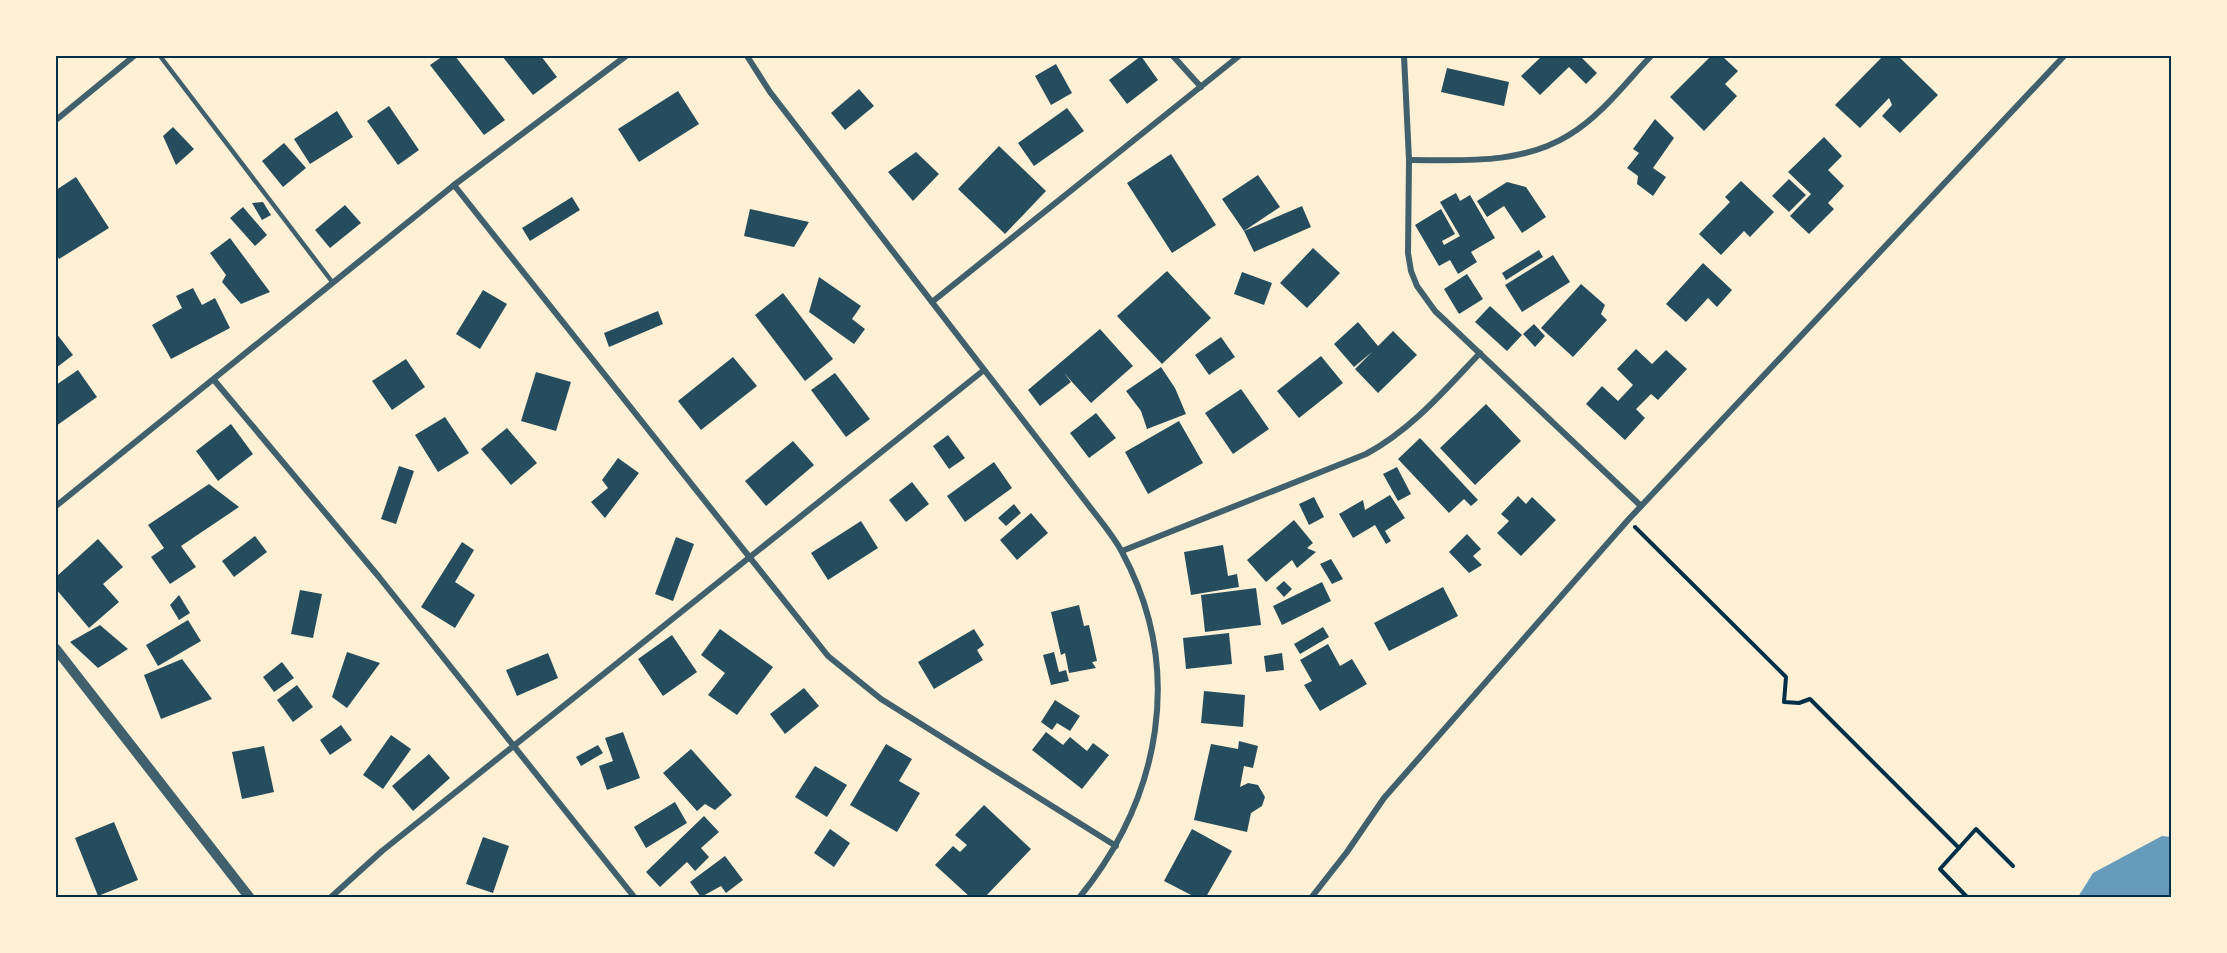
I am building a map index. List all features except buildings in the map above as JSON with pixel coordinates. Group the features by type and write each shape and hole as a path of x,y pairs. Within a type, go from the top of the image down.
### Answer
{"street":[{"path":"56,120 134,56"},
{"path":"56,506 454,185 626,56"},
{"path":"747,56 770,92 1122,551 1142,594 1154,643 1158,685 1156,736 1145,782 1127,828 1102,870 1079,897"},
{"path":"1173,56 1201,87"},
{"path":"932,302 1239,56"},
{"path":"1404,56 1409,160 1408,253 1411,271 1426,301 1641,506"},
{"path":"1409,160 1492,159 1516,156 1545,147 1569,135 1591,119 1651,56"},
{"path":"1311,897 1347,852 1384,798 1628,520 2064,56"},
{"path":"454,185 828,656 881,699 1116,846"},
{"path":"1122,551 1383,445 1414,423 1480,353"},
{"path":"330,897 382,851 512,746 984,370"},
{"path":"214,380 379,577 635,897"},
{"path":"56,649 250,897"}],"lane":[{"path":"160,56 333,283"}],"path":[{"path":"1628,520 1786,677 1784,702 1799,703 1810,699 1959,848"},
{"path":"1968,897 1940,869 1976,829 2013,866"}],"water":[{"path":"2162,836 2171,837 2171,897 2078,897 2093,873"}]}
